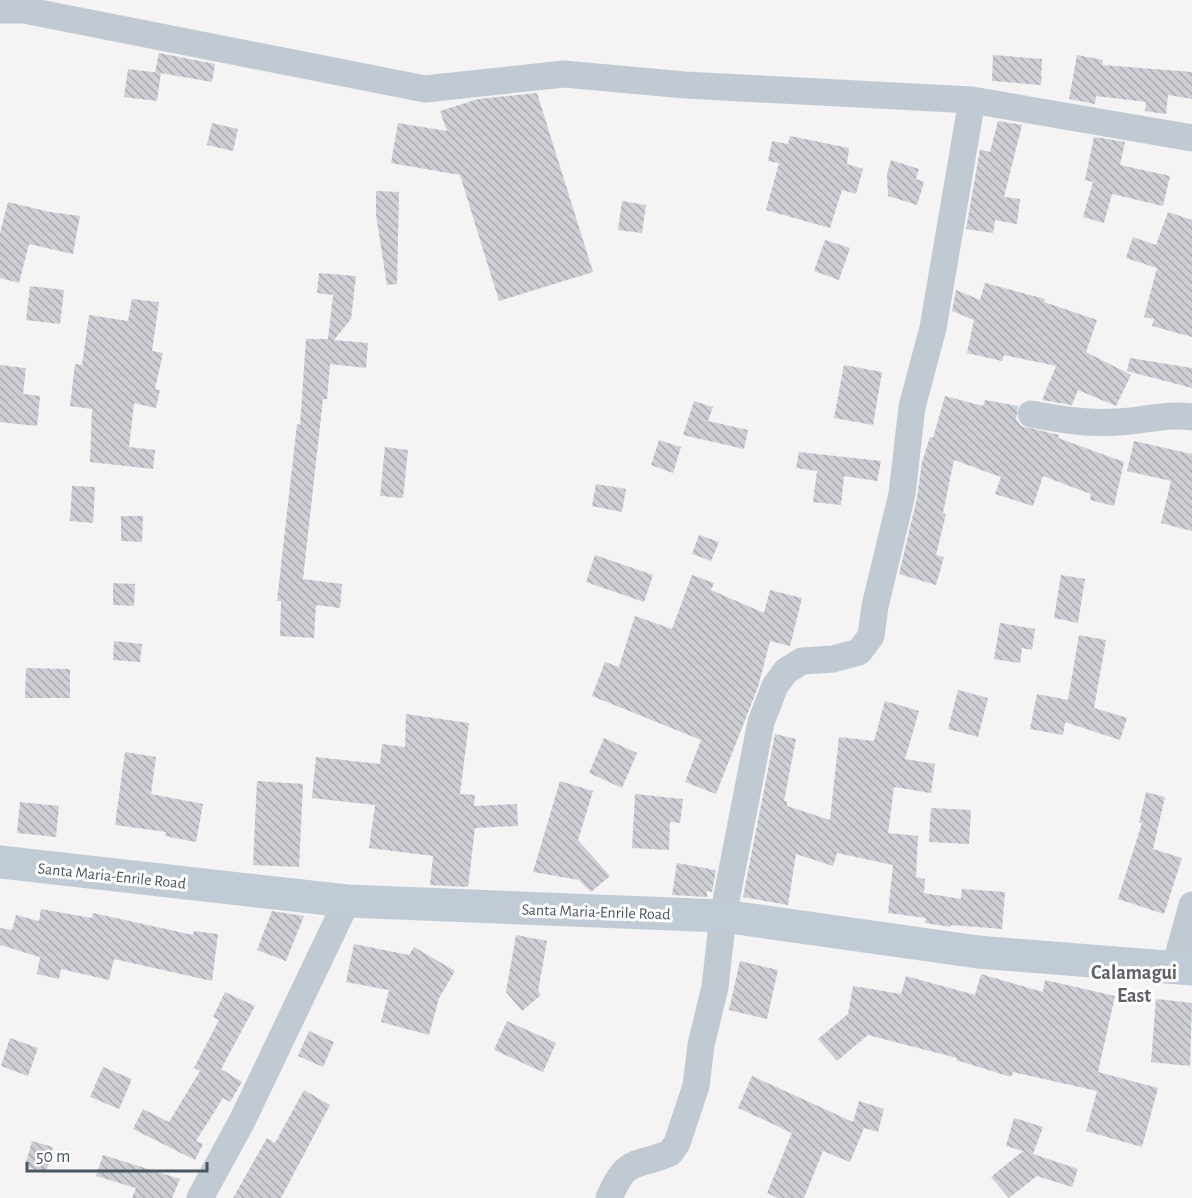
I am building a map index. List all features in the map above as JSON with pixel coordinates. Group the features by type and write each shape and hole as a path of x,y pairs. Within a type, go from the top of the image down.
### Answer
{"main road":[{"name":"Santa Maria-Enrile Road","path":"0,862 347,901 723,916 978,952 1183,968"}],"street":[{"path":"0,10 24,10 425,89 564,74 685,85 972,100 1192,138"},
{"path":"609,1198 620,1175 630,1165 670,1153 677,1143 696,1086 701,1045 715,987 723,916 761,722 775,686 786,671 802,661 833,659 859,652 871,636 875,606 902,494 912,407 933,328 972,100"},
{"path":"1031,414 1077,423 1121,422 1176,414 1192,417"},
{"path":"200,1198 242,1121 347,901"},
{"path":"1183,968 1192,905"}],"building":[{"path":"159,53 215,64 212,82 155,72"},
{"path":"993,55 1042,59 1041,85 992,81"},
{"path":"1077,55 1103,60 1102,65 1192,72 1192,99 1168,95 1166,114 1145,111 1146,102 1096,96 1095,104 1069,99"},
{"path":"128,69 161,73 157,101 124,97"},
{"path":"537,93 593,272 499,301 460,175 391,163 398,123 447,131 440,111 478,99"},
{"path":"998,121 1022,125 1004,197 1020,199 1017,224 995,220 993,233 966,229 980,149 990,152"},
{"path":"212,123 238,129 233,151 207,145"},
{"path":"790,136 849,148 847,164 863,169 856,194 842,190 830,228 766,210 779,163 768,161 772,141 788,144"},
{"path":"1094,137 1125,142 1120,165 1170,176 1163,206 1112,194 1104,223 1083,217 1093,182 1085,180"},
{"path":"891,160 919,169 916,179 924,182 917,205 888,196 887,174"},
{"path":"376,191 399,192 397,284 387,285 376,215"},
{"path":"622,201 646,205 642,233 618,230"},
{"path":"8,202 80,216 73,254 29,244 19,283 0,278 0,233"},
{"path":"1168,212 1192,220 1192,337 1152,326 1154,319 1144,317 1157,268 1126,258 1133,237 1156,245"},
{"path":"825,240 850,248 839,280 814,271"},
{"path":"319,273 356,276 351,319 334,340 368,343 366,368 330,364 327,399 323,399 303,579 342,584 340,608 316,605 314,638 280,636 281,601 277,601 297,424 300,425 306,339 328,339 333,295 317,293"},
{"path":"985,283 1045,299 1044,302 1097,320 1086,352 1131,375 1116,406 1078,390 1072,405 1042,400 1056,366 1004,355 1002,361 967,353 974,320 952,311 956,290 980,300"},
{"path":"30,286 64,290 60,324 26,320"},
{"path":"132,299 159,302 152,351 163,353 155,389 160,390 156,408 134,403 129,447 155,450 153,469 90,462 92,409 70,406 75,364 82,365 89,315 128,321"},
{"path":"1130,358 1192,368 1192,388 1127,371"},
{"path":"0,365 26,368 23,394 40,396 37,426 0,422"},
{"path":"844,365 882,372 873,425 834,418"},
{"path":"945,396 983,406 985,400 1018,406 1016,419 1021,426 1059,435 1058,438 1124,462 1114,506 1090,500 1091,494 1043,476 1033,506 995,494 1001,477 954,460 943,513 946,514 936,555 944,557 936,585 899,574 917,498 922,462 930,437 933,438"},
{"path":"694,401 713,407 708,421 748,430 744,449 683,435"},
{"path":"659,440 681,447 673,473 651,465"},
{"path":"1134,441 1192,454 1192,531 1161,523 1171,481 1127,471"},
{"path":"385,447 408,450 403,498 380,496"},
{"path":"799,452 881,461 877,481 844,476 841,505 813,502 817,471 796,468"},
{"path":"596,484 626,489 622,512 592,506"},
{"path":"72,486 95,487 93,523 70,521"},
{"path":"121,516 143,516 142,542 121,541"},
{"path":"699,535 719,542 711,561 692,554"},
{"path":"595,555 653,575 644,602 586,582"},
{"path":"692,575 714,583 711,590 764,613 770,590 802,598 790,646 770,641 758,687 716,794 685,782 701,740 592,696 605,662 619,667 635,616 672,629"},
{"path":"1061,575 1085,579 1078,623 1054,618"},
{"path":"113,583 135,584 134,606 113,605"},
{"path":"1000,623 1035,629 1032,650 1022,648 1020,663 994,659"},
{"path":"1079,635 1106,640 1094,708 1127,718 1120,740 1065,722 1063,735 1030,729 1037,694 1068,700"},
{"path":"114,641 142,644 140,662 113,660"},
{"path":"26,668 70,669 70,698 25,698"},
{"path":"958,690 988,698 978,737 948,729"},
{"path":"885,701 919,711 905,759 935,764 931,793 894,787 888,833 918,836 916,877 925,879 924,893 961,899 962,889 1005,892 1002,929 951,925 951,927 925,923 926,918 888,913 893,865 837,853 833,866 796,854 788,905 743,897 775,734 796,739 784,801 787,801 787,806 830,820 839,737 874,741"},
{"path":"406,714 469,723 460,794 475,795 474,806 517,804 518,826 475,828 468,887 430,885 433,856 369,848 375,805 312,798 316,757 380,764 382,744 405,747"},
{"path":"604,738 637,753 622,788 589,773"},
{"path":"125,752 156,757 151,794 203,804 196,842 165,836 166,832 115,825"},
{"path":"257,781 303,784 299,867 253,865"},
{"path":"560,781 593,791 578,840 610,876 591,892 579,880 533,872"},
{"path":"1146,792 1165,797 1153,849 1182,858 1164,914 1118,899 1142,823 1139,823"},
{"path":"635,794 683,799 680,823 670,822 669,850 632,848"},
{"path":"20,802 59,806 56,837 17,833"},
{"path":"931,808 971,810 969,844 929,842"},
{"path":"677,863 716,870 712,892 707,891 707,897 672,895"},
{"path":"41,909 92,918 93,913 193,935 194,931 218,934 212,981 114,959 109,980 61,969 59,979 37,974 40,957 0,945 0,928 12,930 16,915 39,921"},
{"path":"272,911 304,916 286,961 257,950"},
{"path":"516,935 547,941 538,991 541,995 522,1011 506,992"},
{"path":"354,944 409,955 414,947 455,971 439,998 429,1035 381,1022 389,990 346,982"},
{"path":"740,961 778,970 767,1019 729,1010"},
{"path":"981,974 1043,992 1045,980 1115,996 1098,1072 1158,1088 1142,1147 1086,1131 1097,1091 1013,1072 1011,1077 956,1060 957,1058 868,1035 837,1061 818,1039 848,1014 853,986 901,994 906,976 975,995"},
{"path":"225,992 255,1006 221,1069 242,1082 230,1102 223,1098 196,1141 203,1144 195,1160 133,1129 143,1109 169,1122 200,1071 194,1068 219,1020 213,1017"},
{"path":"1156,999 1192,1003 1190,1066 1151,1062"},
{"path":"507,1021 556,1043 543,1072 494,1050"},
{"path":"309,1031 334,1042 323,1067 298,1056"},
{"path":"10,1038 38,1048 28,1076 1,1066"},
{"path":"103,1067 132,1079 119,1109 90,1097"},
{"path":"752,1076 853,1122 859,1101 884,1109 878,1132 864,1128 850,1162 823,1151 804,1198 778,1198 767,1193 792,1133 738,1108"},
{"path":"304,1090 330,1105 281,1198 233,1198 267,1138 275,1143"},
{"path":"1014,1118 1043,1127 1033,1154 1078,1169 1072,1187 1037,1176 1009,1198 991,1177 1023,1151 1006,1146"},
{"path":"32,1141 53,1147 46,1173 25,1166"},
{"path":"103,1155 180,1179 172,1198 132,1198 136,1188 96,1176"}],"district":[{"name":"Calamagui East","path":"1134,984"}]}
